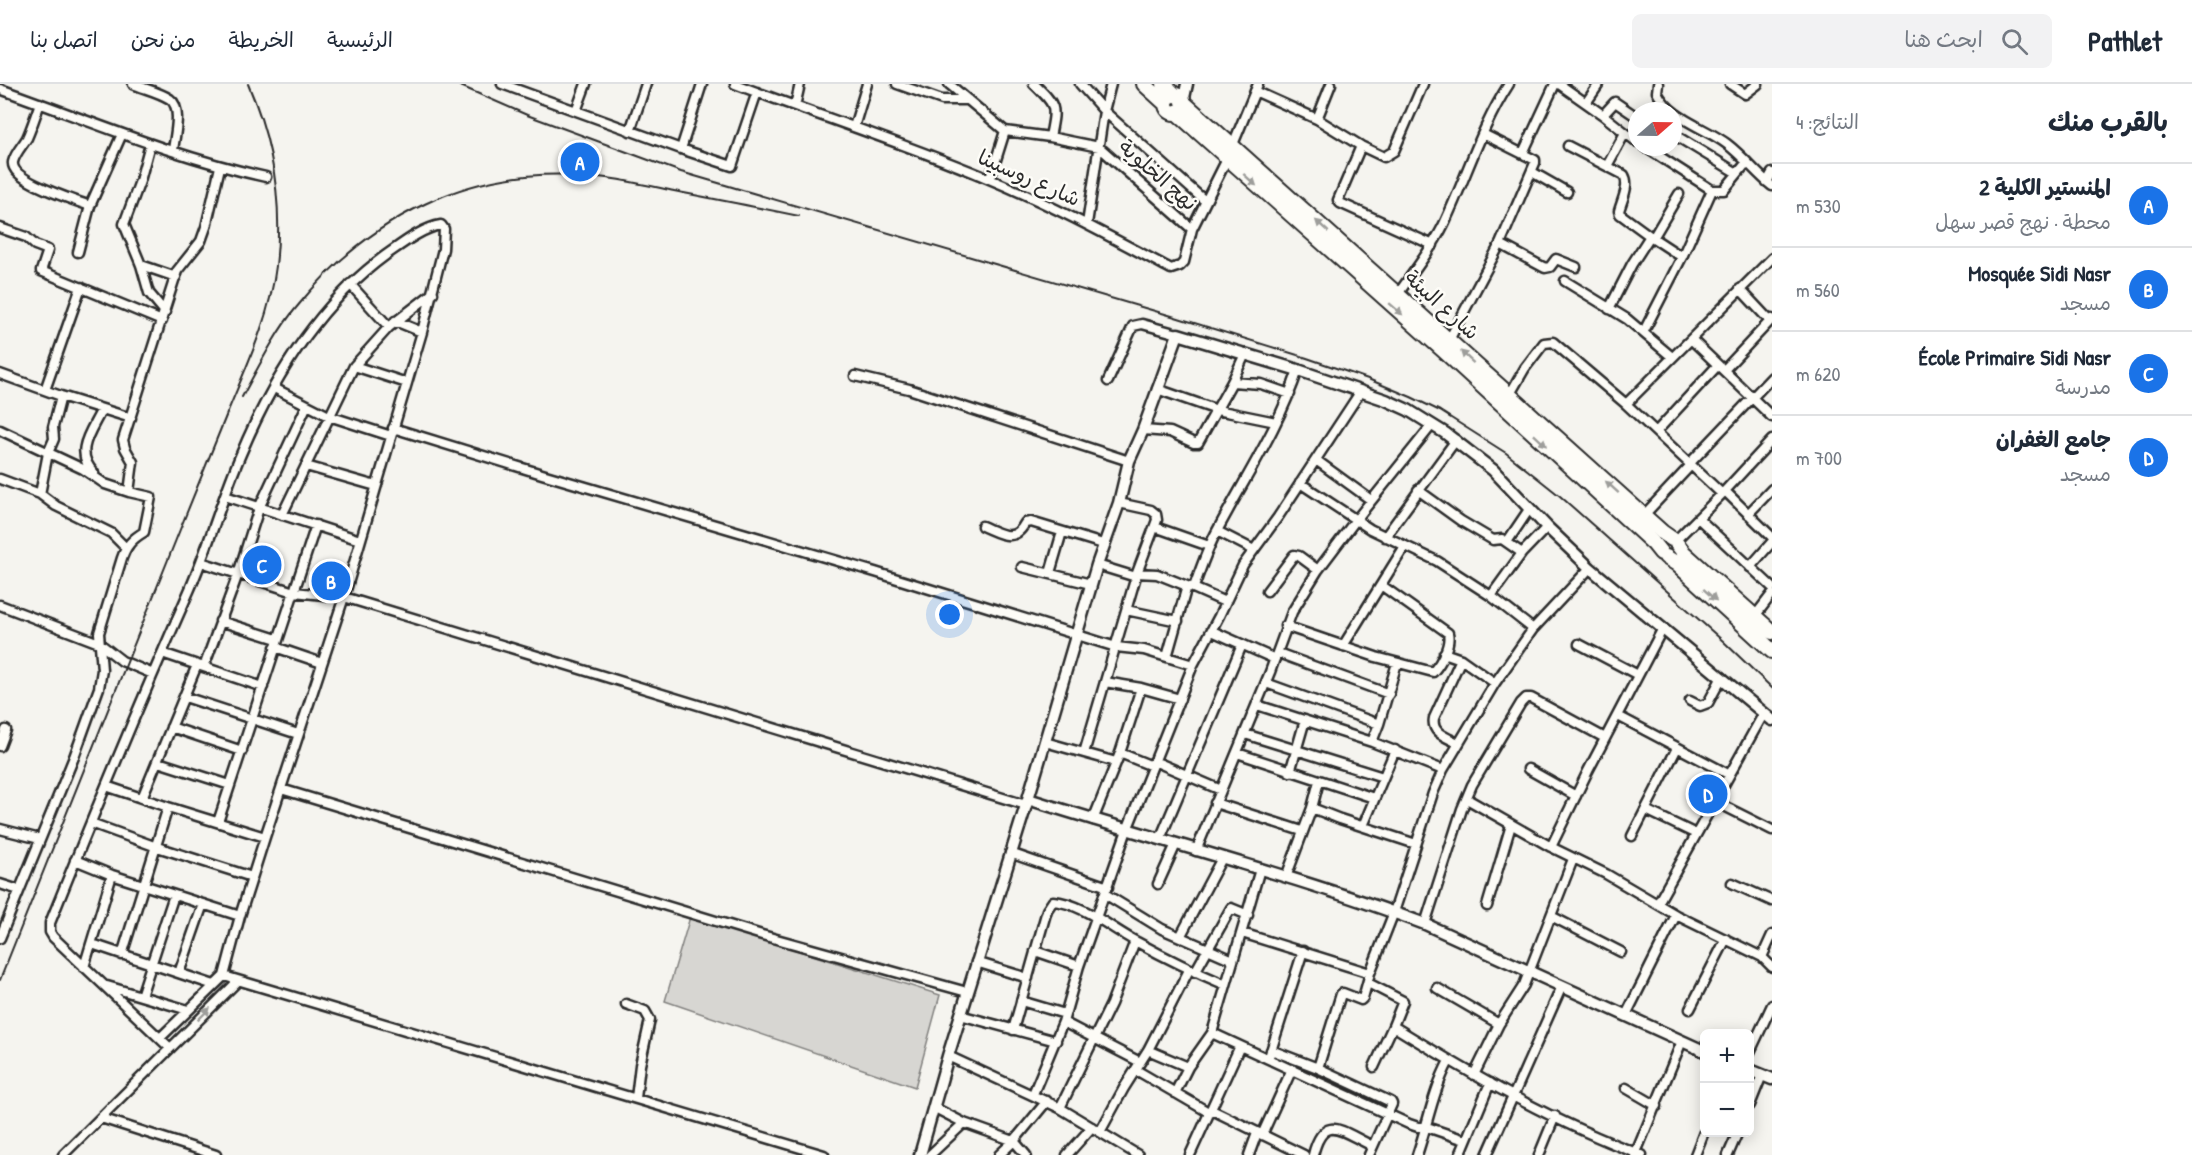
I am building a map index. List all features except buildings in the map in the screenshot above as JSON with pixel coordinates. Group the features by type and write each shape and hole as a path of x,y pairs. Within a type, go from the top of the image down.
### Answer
{"main road":[{"name":"شارع البيئة","path":"1144,84 1178,97"},
{"name":"شارع البيئة","path":"1164,84 1230,153 1653,543 1663,555 1738,610"},
{"name":"شارع البيئة","path":"1230,153 1398,294 1674,541 1750,622 1772,651"},
{"path":"1663,555 1659,548 1661,542 1666,539 1674,541"},
{"name":"شارع البيئة","path":"1750,622 1772,632"}],"street":[{"path":"133,84 172,100 176,107 173,151"},
{"path":"502,84 524,88 576,111 732,166 758,92"},
{"path":"576,111 586,84"},
{"path":"630,131 646,84"},
{"path":"681,149 702,84"},
{"name":"شارع روسبينا","path":"735,84 990,179 1087,224 1171,269 1184,262 1192,229 1230,153 1257,88"},
{"path":"795,106 800,84"},
{"path":"854,127 867,84"},
{"path":"897,84 942,100 968,100"},
{"path":"949,84 1005,131 1099,147"},
{"path":"1034,84 1053,105 1050,137"},
{"path":"1080,84 1104,111 1205,201"},
{"path":"1087,224 1104,111 1112,84"},
{"path":"1317,119 1331,84"},
{"path":"1257,88 1384,157 1394,151 1423,84"},
{"path":"1398,294 1433,245 1496,104 1509,84"},
{"path":"1523,153 1557,84 1628,135"},
{"path":"1586,103 1599,84"},
{"path":"1658,84 1657,92 1664,104 1681,117 1727,144 1769,184 1772,174"},
{"path":"1730,84 1745,94 1758,84"},
{"path":"0,89 150,144 220,167 266,177"},
{"path":"1603,115 1615,102 1628,111"},
{"path":"40,103 27,136 14,159 15,171 24,179 90,206"},
{"path":"990,179 1005,131"},
{"path":"1606,166 1625,133"},
{"path":"78,252 90,206 122,134"},
{"path":"1449,340 1500,244 1532,172 1535,160 1483,134"},
{"path":"1682,140 1737,174"},
{"path":"150,144 140,182 124,224 141,265 148,293 164,316"},
{"path":"1361,146 1342,189 1338,200 1340,203 1433,245"},
{"path":"1568,146 1624,175 1627,179 1620,214 1682,257"},
{"name":"نهج الخلوية","path":"1099,147 1192,229"},
{"path":"1659,156 1712,190 1724,190 1747,162"},
{"path":"129,492 133,462 123,443 177,271 201,241 206,227 220,167"},
{"path":"1532,172 1567,192"},
{"path":"1644,331 1682,257 1712,190"},
{"path":"1609,309 1632,264 1679,194"},
{"path":"160,1038 224,976 252,877 344,597 422,332 443,249 444,229 441,225 406,241 350,284 302,342 274,388 245,444 201,562 50,923 50,932 53,937 170,1048"},
{"path":"0,228 26,237 35,245 48,250 41,271 164,316"},
{"path":"1500,244 1545,268 1550,267 1557,259 1576,267"},
{"path":"1626,404 1772,258"},
{"path":"141,265 176,277"},
{"path":"1565,281 1644,331 1672,357"},
{"path":"350,284 392,324 422,332"},
{"path":"45,390 81,287"},
{"path":"1656,432 1771,320 1740,289"},
{"path":"282,515 354,366 392,324 433,293"},
{"path":"1108,381 1133,326 1142,324 1298,370 1408,410 1456,440 1493,471 1590,568 1768,716 1728,774 1658,903"},
{"path":"920,1155 1096,565 1119,503 1129,461 1143,430 1178,334"},
{"path":"1691,339 1772,417"},
{"path":"1509,394 1524,368 1544,343 1553,342 1626,404 1772,537"},
{"path":"1143,430 1170,432 1198,443 1245,354"},
{"path":"354,366 407,383"},
{"path":"1167,657 1190,587 1209,546 1290,394 1298,370"},
{"path":"0,374 131,418"},
{"path":"855,376 909,389 1129,461"},
{"path":"1644,515 1772,377"},
{"path":"1232,382 1261,384 1290,394"},
{"path":"274,388 329,416 392,432 1116,646 1144,650 1193,665"},
{"path":"1157,389 1217,410 1276,422"},
{"path":"1033,1094 1056,1041 1095,916 1107,890 1127,830 1193,665 1243,565 1361,391"},
{"path":"40,494 48,453 54,439 53,427 60,396"},
{"path":"142,798 171,727 220,621 259,508 307,405"},
{"path":"0,938 74,757 99,688 102,670 99,633 126,548 135,537 144,532 151,497 105,484 86,462 83,453 102,409"},
{"path":"1196,851 1266,683 1286,626 1318,570 1432,425"},
{"path":"0,430 99,479"},
{"path":"1385,537 1456,440"},
{"path":"1674,541 1772,440"},
{"path":"1316,460 1371,500"},
{"path":"306,466 376,486"},
{"path":"0,479 40,494 56,506 111,533 126,548"},
{"path":"1300,483 1355,521 1437,561 1491,597 1533,629"},
{"path":"1748,514 1772,489"},
{"path":"1418,490 1461,521 1493,540 1499,538 1507,542 1522,553"},
{"path":"225,496 360,540"},
{"path":"1084,753 1137,575 1155,528 1156,514 1151,510 1119,503"},
{"path":"1507,542 1530,508"},
{"path":"1698,518 1772,587"},
{"path":"982,526 1009,536 1021,531 1025,523 1030,522 1103,544"},
{"path":"218,822 316,525"},
{"path":"1491,597 1522,553 1547,527"},
{"path":"1155,528 1209,546"},
{"path":"1217,531 1254,550"},
{"path":"1050,573 1062,532"},
{"path":"1750,567 1772,542"},
{"path":"1343,646 1405,546"},
{"path":"1266,591 1294,555 1299,556 1318,570"},
{"path":"201,562 294,592 344,597 1027,802 1160,839 1394,912 1700,1048"},
{"path":"1096,565 1137,575 1157,574 1225,602"},
{"path":"1022,567 1042,574 1050,573 1091,584"},
{"path":"1318,1068 1341,994 1362,1000 1443,770 1495,683 1533,629 1590,568"},
{"path":"1286,626 1397,663 1433,672 1444,653 1449,639 1448,633 1381,585"},
{"path":"1750,622 1772,594"},
{"path":"0,605 99,643 122,661 153,674"},
{"path":"1126,610 1178,621"},
{"path":"220,621 322,663"},
{"path":"1551,848 1663,628"},
{"path":"1212,631 1242,645 1389,694"},
{"path":"1579,644 1638,675"},
{"path":"1160,839 1242,645"},
{"path":"162,653 263,687"},
{"path":"1444,653 1461,659 1495,683"},
{"path":"1458,743 1436,731 1433,725 1434,718 1461,659"},
{"path":"1372,742 1380,724 1397,663"},
{"path":"1690,701 1700,706 1708,703 1722,677"},
{"path":"1105,682 1141,688 1180,699"},
{"path":"1266,683 1380,724"},
{"path":"1093,820 1120,753 1141,688"},
{"path":"185,697 298,734"},
{"path":"1425,924 1472,785 1521,703 1526,698 1531,698 1605,738"},
{"path":"1257,705 1395,750 1443,770"},
{"path":"1618,716 1728,774"},
{"path":"1290,771 1305,720"},
{"path":"171,727 242,751"},
{"path":"0,746 6,730"},
{"path":"1245,734 1383,777"},
{"path":"1044,742 1116,762"},
{"path":"1632,836 1677,748"},
{"path":"1364,826 1395,750"},
{"path":"1120,753 1221,790"},
{"path":"1237,753 1374,798"},
{"path":"158,762 230,785"},
{"path":"1528,769 1576,796"},
{"path":"1286,877 1312,808 1319,781"},
{"path":"106,786 265,837"},
{"path":"281,789 762,935 967,992"},
{"path":"1467,799 1551,848 1606,874 1676,915 1762,957 1772,967"},
{"path":"1714,801 1772,830"},
{"path":"1215,803 1302,831"},
{"path":"122,955 168,807"},
{"path":"1312,808 1416,844"},
{"path":"1646,810 1696,834"},
{"path":"90,823 252,877"},
{"path":"1487,906 1511,825"},
{"path":"0,829 40,839"},
{"path":"1158,884 1176,844"},
{"path":"1010,852 1107,890 1162,929 1233,960"},
{"path":"1180,936 1222,858"},
{"path":"1474,1075 1499,1024 1524,985 1573,859"},
{"path":"75,860 112,875 240,916"},
{"path":"1175,1093 1188,1067 1212,1033 1260,869"},
{"path":"84,967 112,875"},
{"path":"1732,883 1772,901"},
{"path":"0,884 19,890"},
{"path":"141,996 174,895"},
{"path":"1013,1030 1047,910 1053,901 1095,916 1134,941 1192,971 1226,985"},
{"path":"179,973 203,904"},
{"path":"1067,1155 1096,1129 1148,1050 1192,971 1208,950 1232,908 1248,915"},
{"path":"1626,1015 1676,915"},
{"path":"1551,916 1621,952"},
{"path":"1242,933 1370,973"},
{"path":"1762,957 1772,934"},
{"path":"1690,1009 1726,939"},
{"path":"1060,1108 1111,1004 1134,941"},
{"path":"92,944 214,985"},
{"path":"1035,951 1079,966"},
{"path":"1270,1054 1303,951"},
{"path":"976,962 1028,978"},
{"path":"224,976 824,1155"},
{"path":"63,1155 238,981"},
{"path":"1368,983 1403,1001 1374,1067"},
{"path":"104,986 188,1010"},
{"path":"1487,1155 1562,986"},
{"path":"1437,988 1499,1024"},
{"path":"1021,1001 1064,1018 1175,1093 1304,1155"},
{"path":"626,1004 645,1011 650,1020 641,1056 636,1098"},
{"path":"1754,1043 1772,1005"},
{"path":"960,1015 1056,1041"},
{"path":"1393,1026 1474,1075 1637,1154 1682,1041"},
{"path":"1212,1033 1240,1046 1318,1068 1391,1102 1369,1155"},
{"path":"1190,1155 1240,1046"},
{"path":"1148,1050 1188,1067"},
{"path":"1270,1054 1292,1069 1387,1114 1418,1127 1427,1127 1465,1140"},
{"path":"948,1056 1047,1101 1136,1155"},
{"path":"1417,1155 1427,1127 1433,1098 1449,1061"},
{"path":"1249,1155 1292,1069"},
{"path":"1754,1097 1767,1077"},
{"path":"1460,1155 1490,1083"},
{"path":"1626,1088 1657,1106"},
{"path":"999,1155 1014,1141 1047,1101"},
{"path":"933,1107 964,1123 1014,1141 1026,1155"},
{"path":"1539,1155 1555,1116"},
{"path":"101,1118 216,1155"},
{"path":"930,1155 964,1123"},
{"path":"1313,1155 1318,1136 1329,1128 1373,1146"},
{"path":"1695,1155 1702,1137"},
{"path":"1728,1155 1736,1137"}],"shaded area":[{"path":"690,917 940,995 915,1087 665,1001"}],"railway":[{"path":"0,980 250,358 269,304 278,242 277,196 270,150 248,84"},
{"path":"456,84 527,115 681,172 1172,316 1307,358 1411,397 1440,411 1506,453 1560,496 1723,641 1772,688"},
{"path":"242,397 281,328 325,276 356,247 389,223 425,204 463,189 503,179 545,175 589,176 611,178 799,216"}],"place":[{"name":"المنستير الكلية 2","path":"580,162"},
{"name":"École Primaire Sidi Nasr","path":"262,565"},
{"name":"Mosquée Sidi Nasr","path":"331,581"},
{"name":"جامع الغفران","path":"1708,794"}]}
